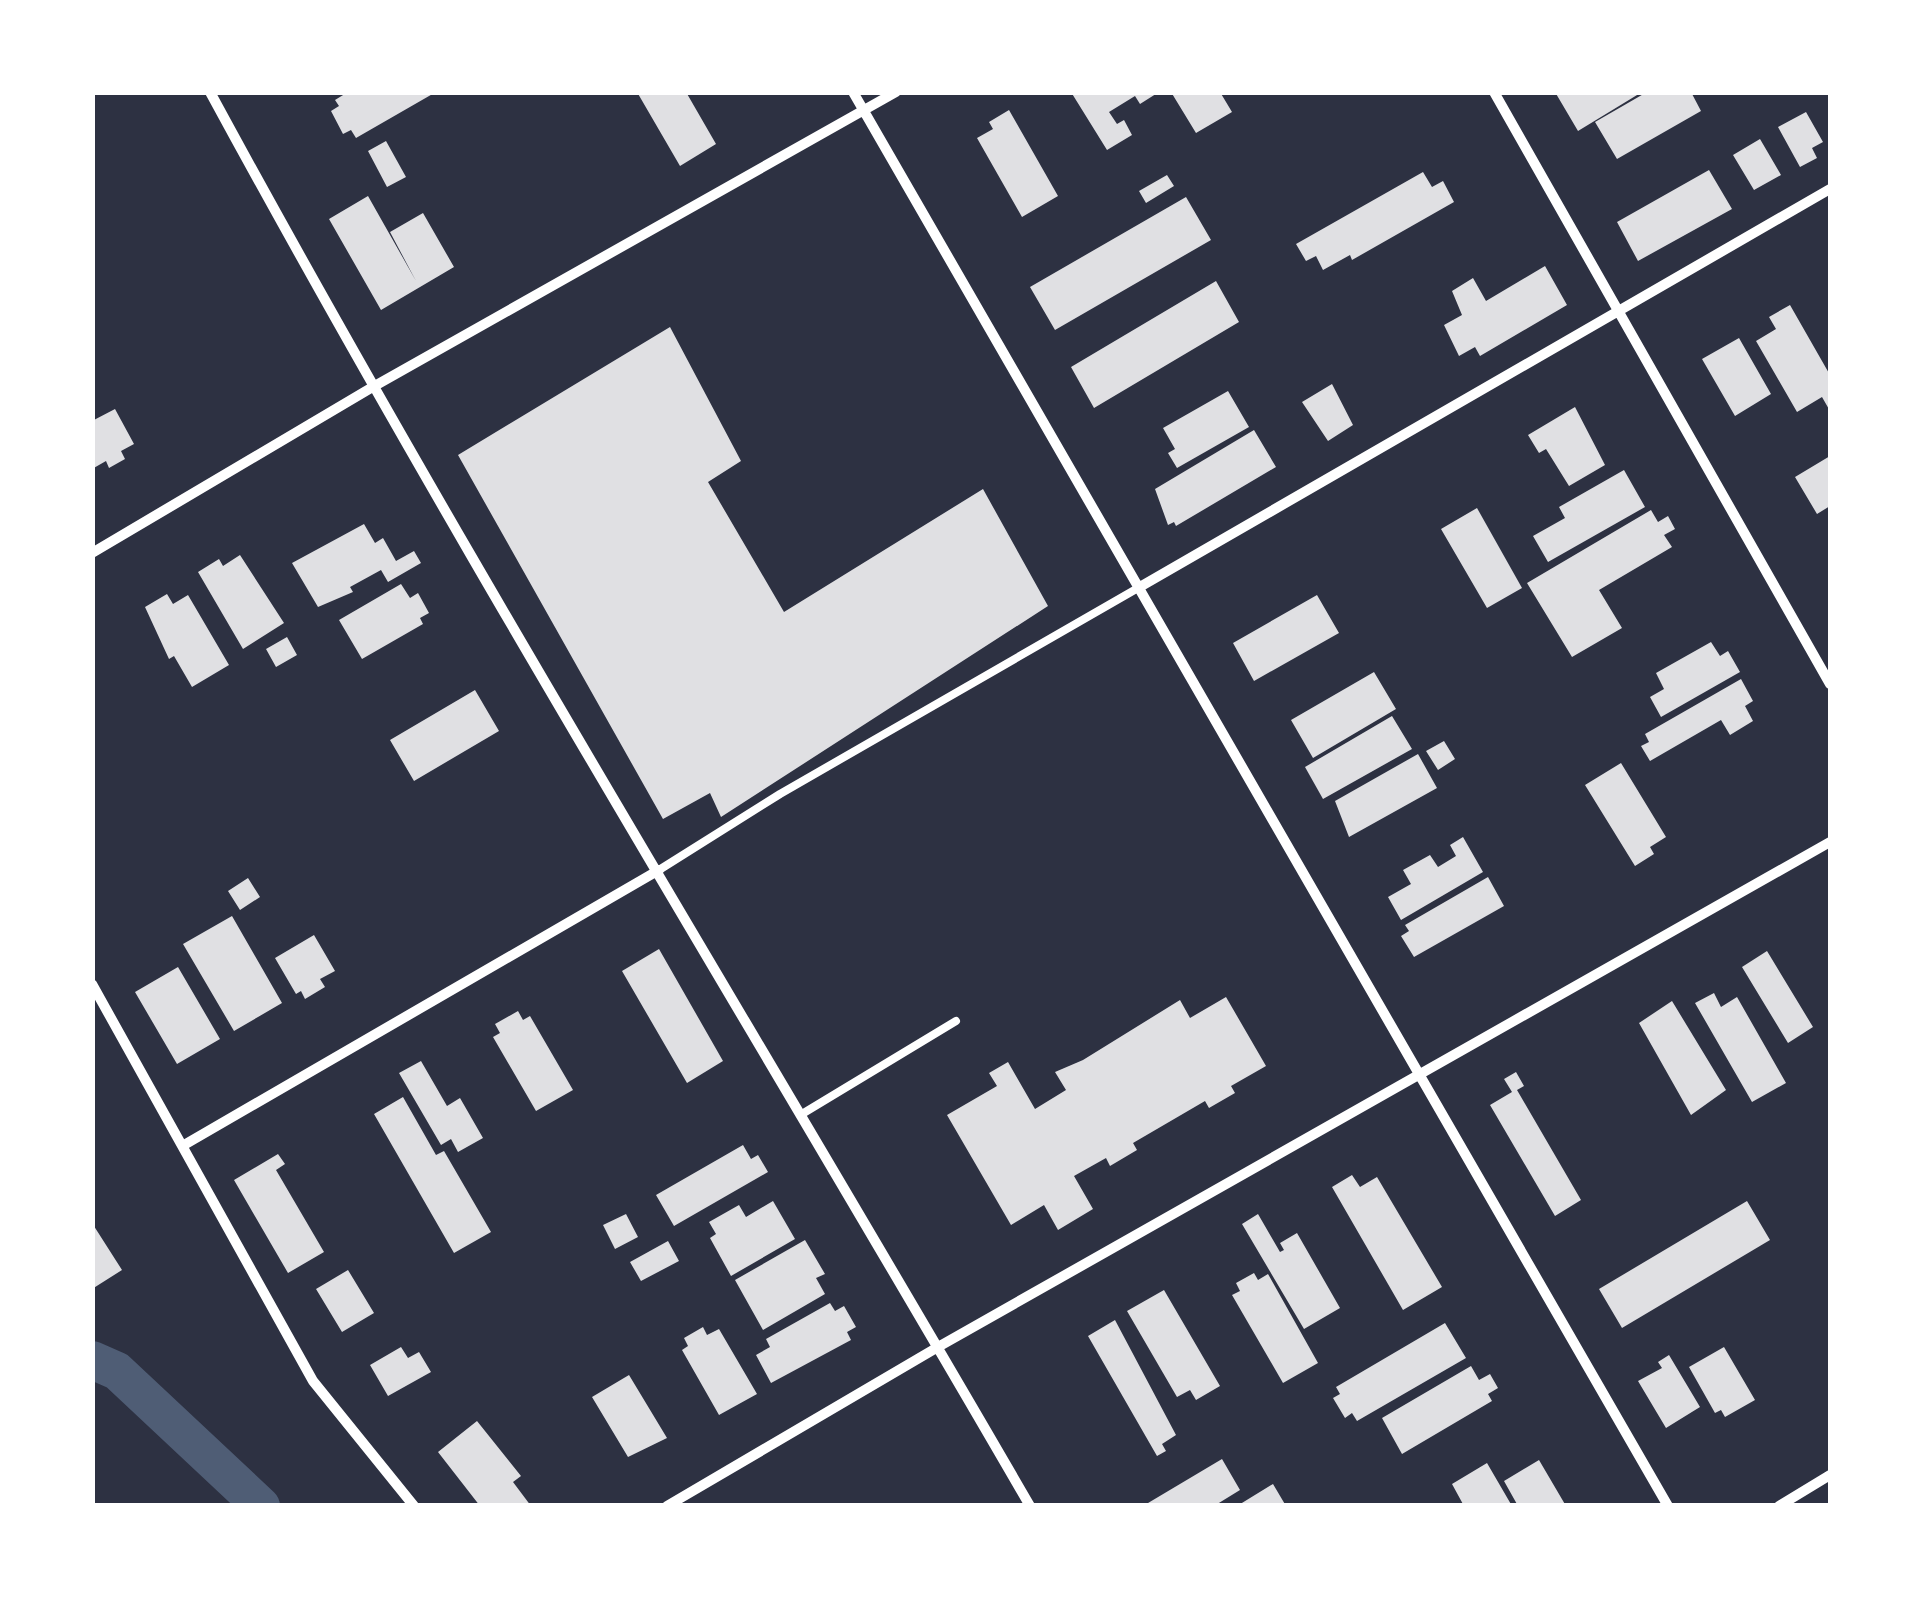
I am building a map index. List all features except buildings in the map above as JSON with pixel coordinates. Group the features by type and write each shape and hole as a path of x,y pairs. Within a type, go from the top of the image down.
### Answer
{"street":[{"path":"210,92 371,388 659,870 1030,1506"},
{"path":"853,92 1668,1506"},
{"path":"92,553 371,388 896,92"},
{"path":"1494,92 1830,684"},
{"path":"1138,588 1830,190"},
{"path":"667,1506 938,1347 1830,842"},
{"path":"184,1144 659,870"},
{"path":"92,984 313,1381 414,1506"},
{"path":"1779,1506 1830,1475"}],"lane":[{"path":"659,870 780,794 1138,588"},
{"path":"802,1114 956,1021"}],"waterway":[{"path":"92,1360 117,1371 261,1506"}]}
